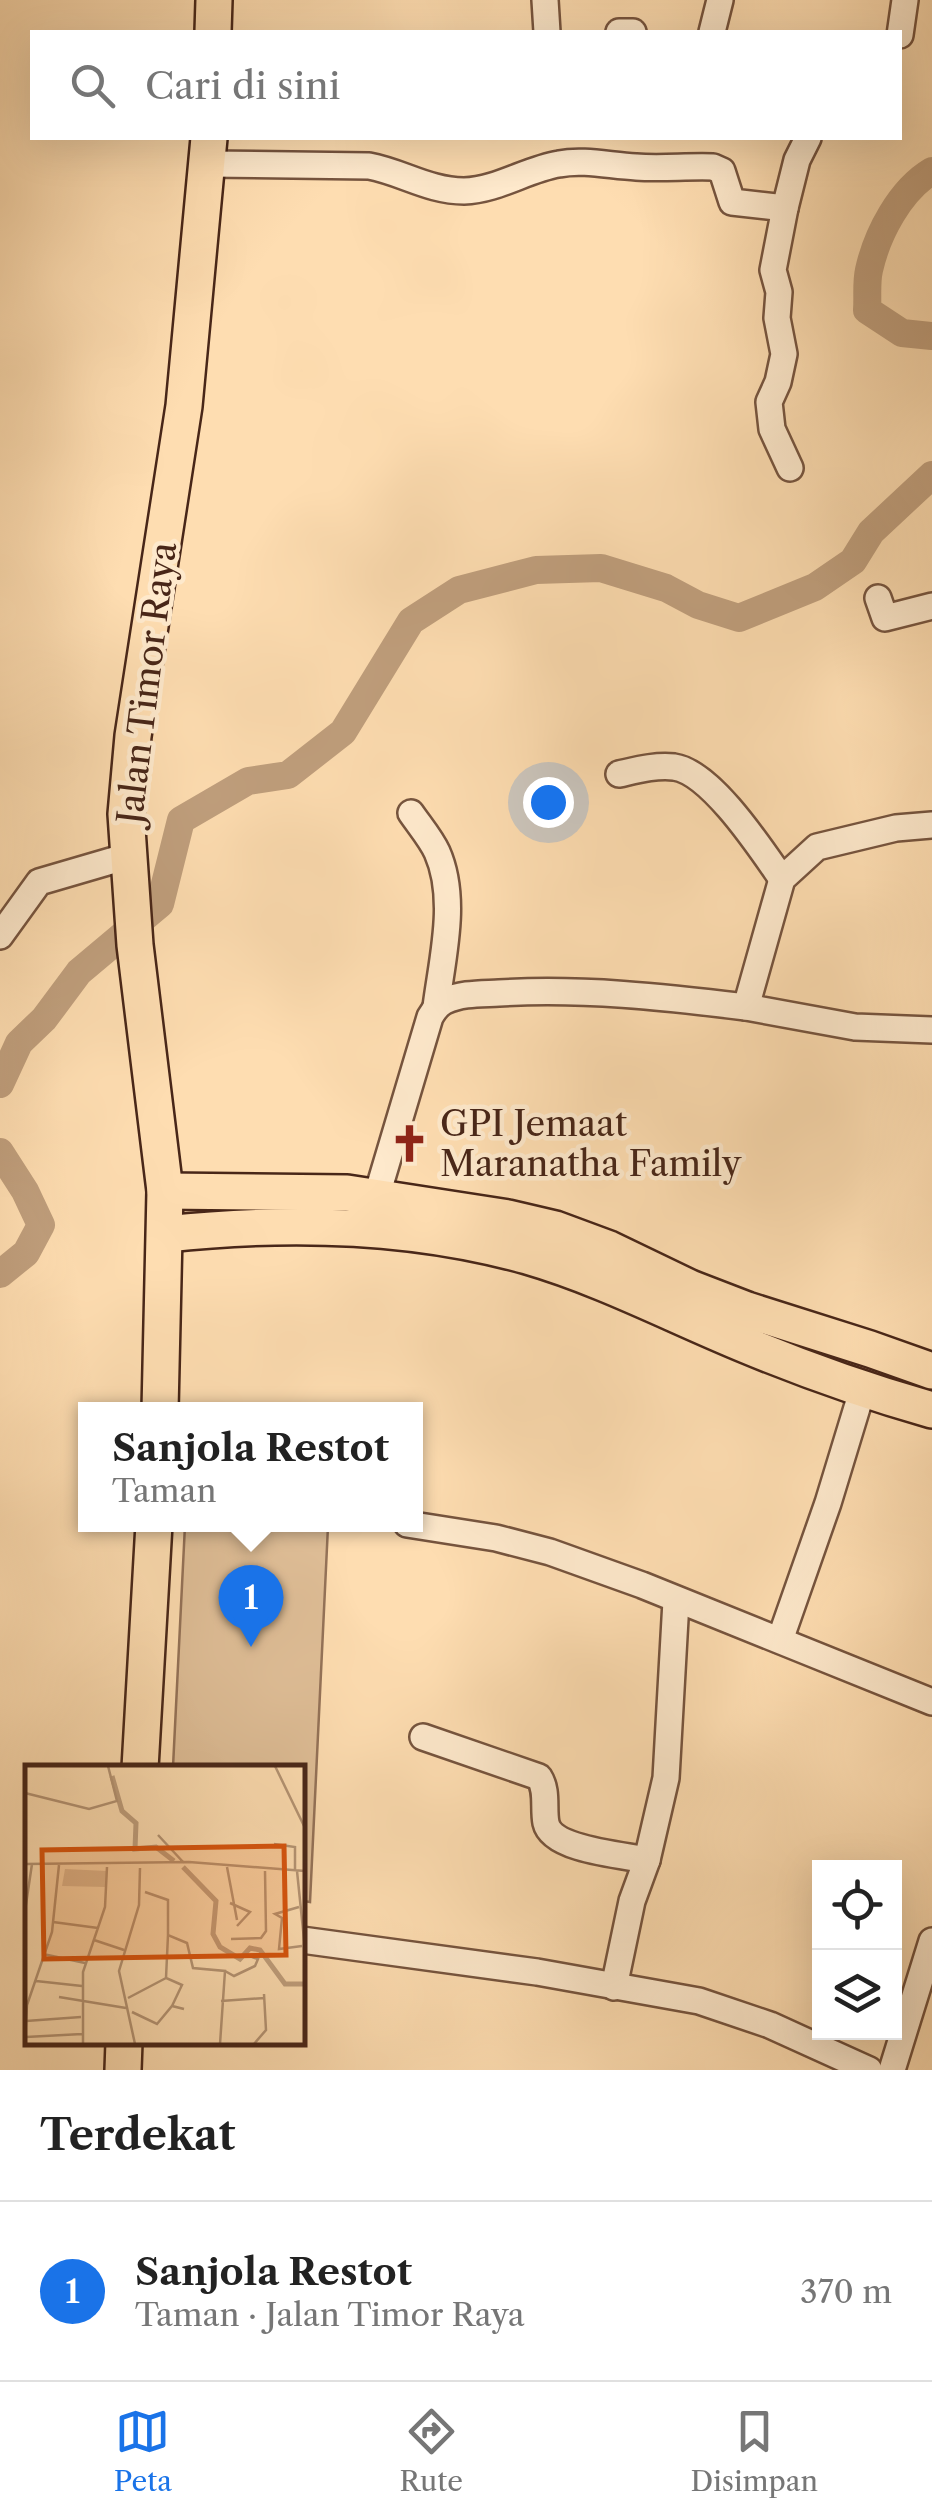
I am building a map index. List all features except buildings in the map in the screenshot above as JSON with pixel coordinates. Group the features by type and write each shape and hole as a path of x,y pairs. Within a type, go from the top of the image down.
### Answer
{"highway":[{"path":"212,30 214,0"},
{"name":"Jalan Timor Raya","path":"160,1402 165,1192 135,945 128,856 128,777 177,458 209,151"},
{"path":"165,1192 377,1196 508,1218 750,1346 932,1410"},
{"path":"166,1234 276,1225 397,1232 510,1252 594,1261 870,1348 932,1372"},
{"path":"140,1765 154,1532"},
{"path":"123,2070 124,2045"}],"street":[{"path":"545,0 547,30"},
{"path":"712,30 720,0"},
{"path":"901,30 905,0"},
{"path":"790,468 772,429 769,402 784,354 777,318 779,292 773,270 796,160 807,140"},
{"path":"209,151 369,166 392,170 416,184 462,191 558,164 712,167 726,176 732,202 785,208"},
{"path":"878,598 885,618 932,606"},
{"path":"618,774 658,766 691,772 719,796 782,879"},
{"path":"377,1196 402,1105 436,1007 446,923 446,883 437,852 412,813"},
{"path":"746,1007 782,879 817,847 896,828 932,825"},
{"path":"0,936 38,882 128,856"},
{"path":"436,1007 467,994 542,990 610,993 746,1007 828,1024 932,1030"},
{"path":"780,1640 863,1388"},
{"path":"423,1527 496,1538 550,1552 642,1584 932,1702"},
{"path":"614,1987 632,1901 647,1860 666,1778 676,1600"},
{"path":"424,1737 539,1777 547,1828 558,1840 647,1860"},
{"path":"305,1940 537,1972 698,2001 742,2014 868,2070"},
{"path":"892,2070 932,1941"}],"shaded area":[{"path":"185,1532 328,1532 310,1902 305,1901 305,1765 173,1765"}],"waterway":[{"path":"932,171 910,189 884,228 869,270 867,310 902,333 932,336"},
{"path":"0,1084 19,1043 44,1019 79,972 160,904 181,820 248,781 288,775 343,732 411,621 459,590 536,570 601,568 666,588 698,605 739,618 815,587 853,561 871,532 932,475"},
{"path":"0,1152 41,1225 26,1253 0,1274"}],"place":[{"name":"GPI Jemaat Maranatha Family","path":"410,1144"},
{"name":"Sanjola Restot","path":"251,1647"}]}
